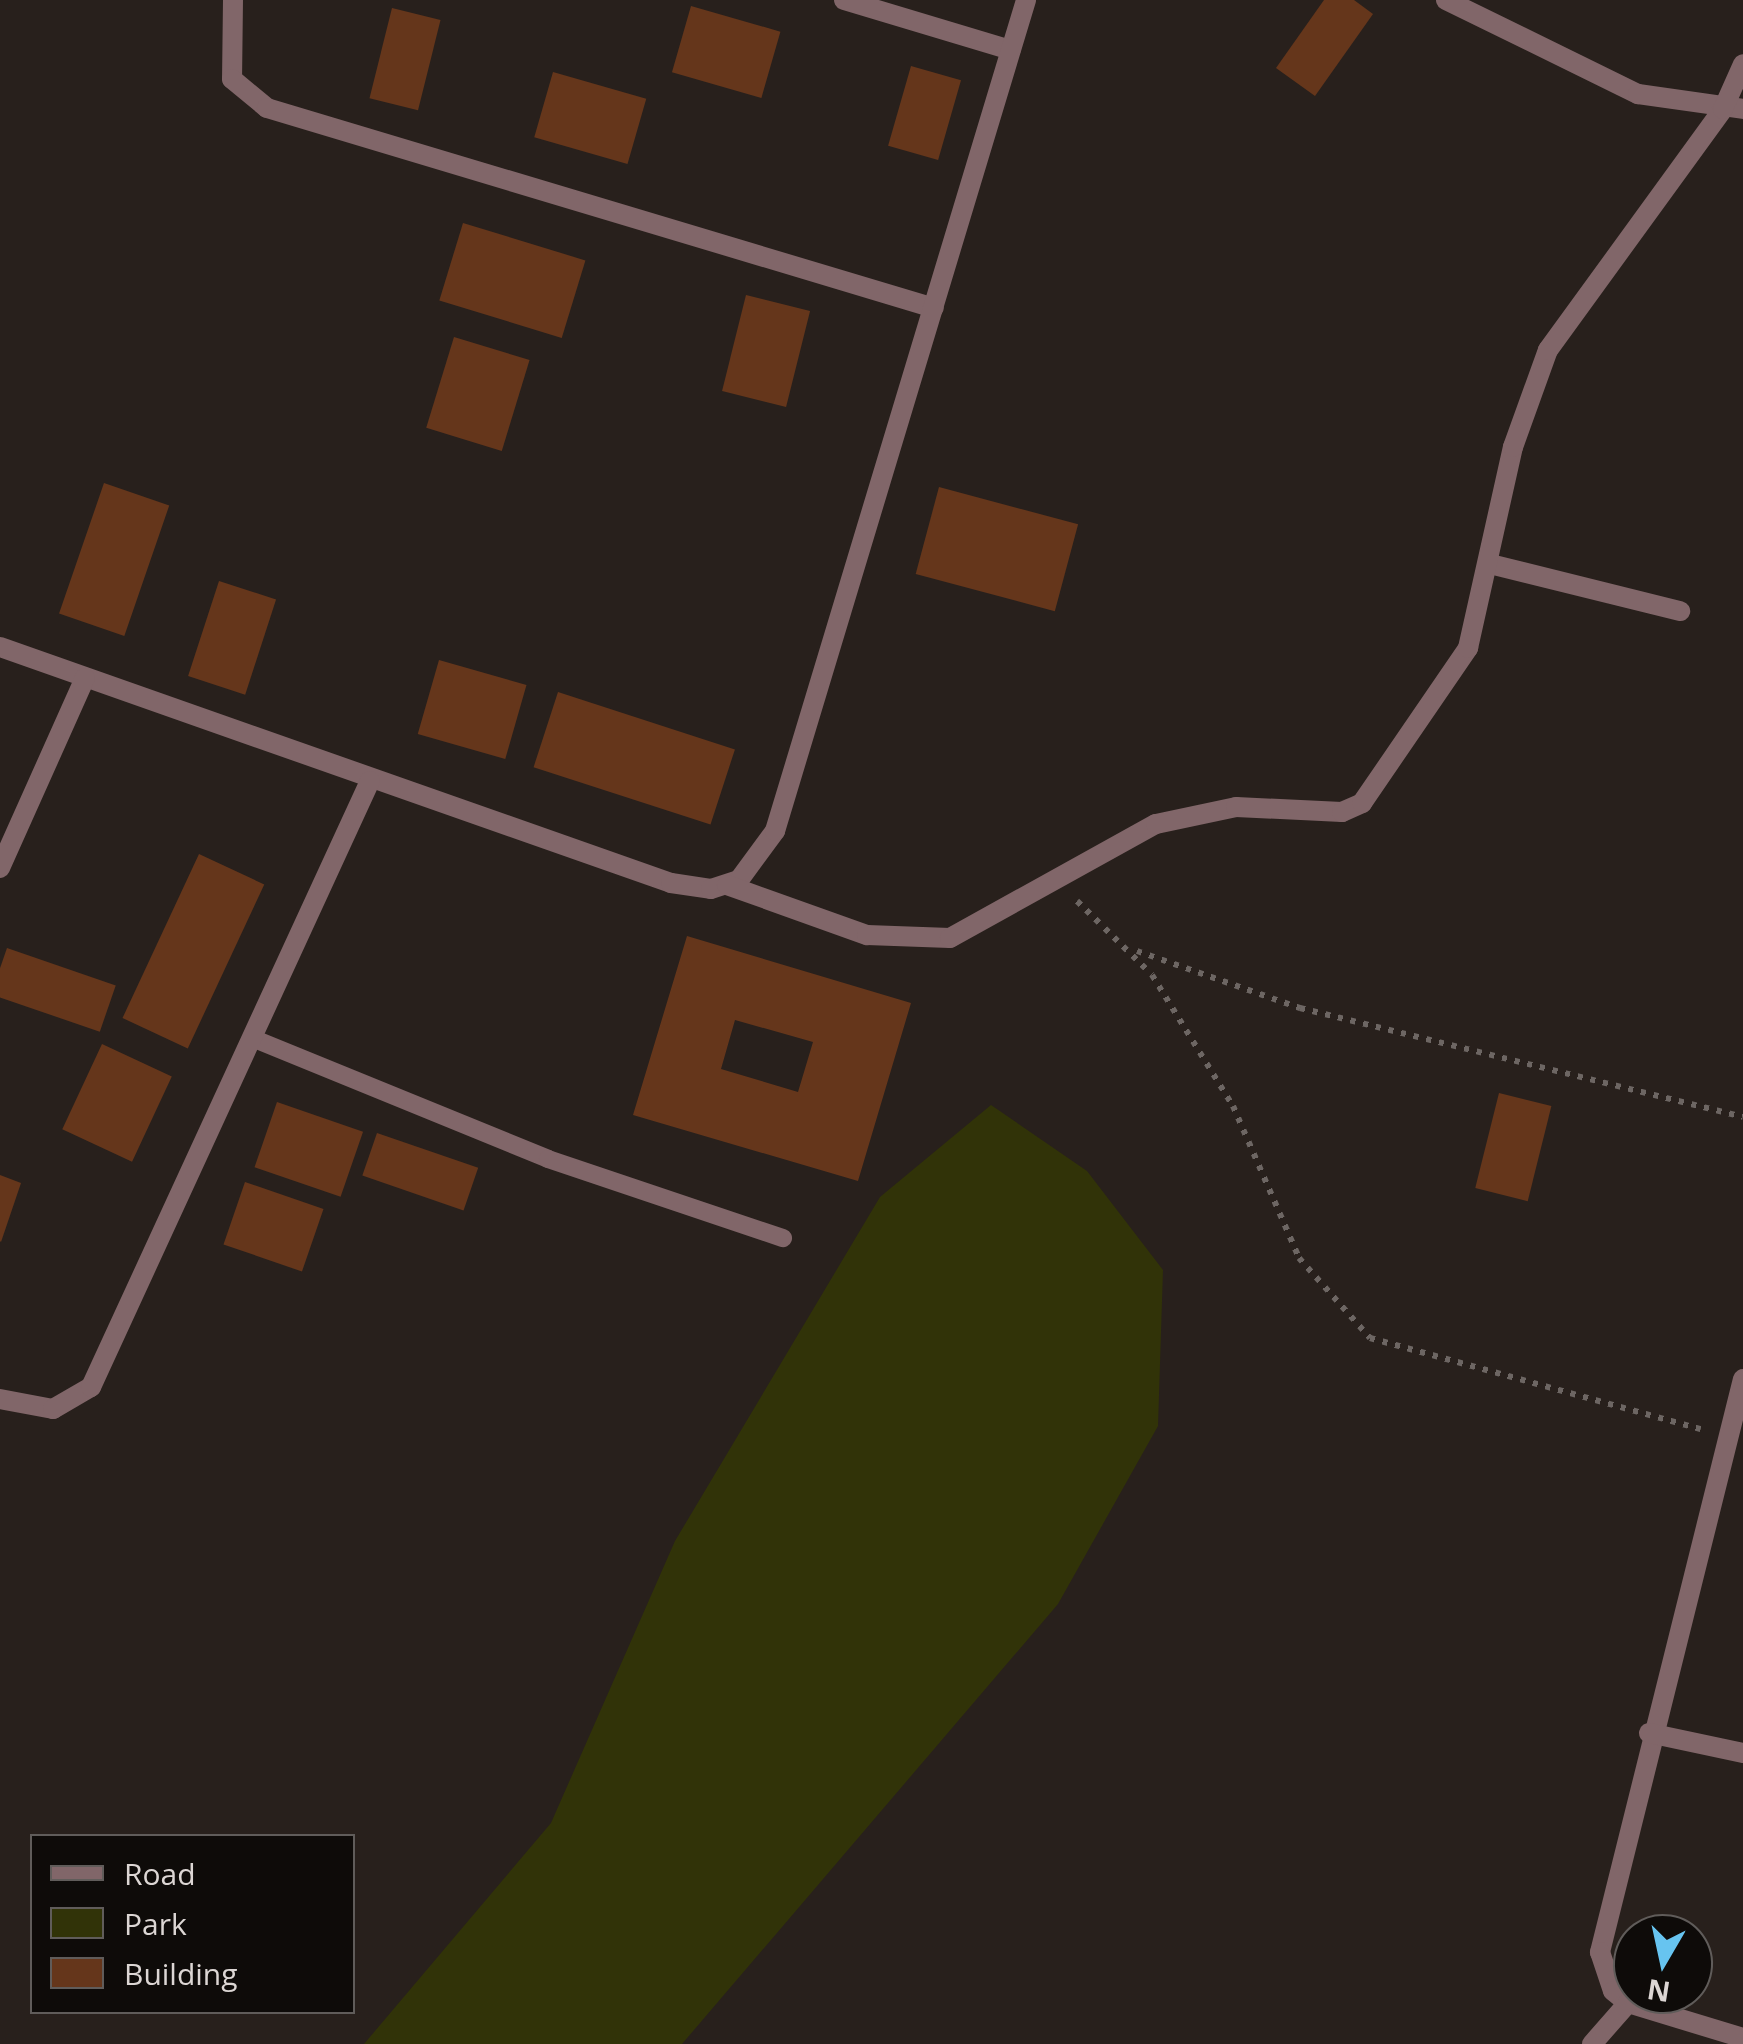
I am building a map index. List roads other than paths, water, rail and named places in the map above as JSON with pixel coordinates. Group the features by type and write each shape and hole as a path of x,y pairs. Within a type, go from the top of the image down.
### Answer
{"street":[{"path":"233,0 232,78 267,108 934,308"},
{"path":"844,0 1011,50"},
{"path":"726,885 751,871 776,831 1026,0"},
{"path":"1446,0 1577,72 1733,109"},
{"path":"0,646 370,781 672,883 726,885 867,935 920,940 992,921 1123,837 1200,811 1342,812 1362,802 1454,676 1490,564 1513,447 1548,350 1733,109 1743,64"},
{"path":"1490,564 1680,611"},
{"path":"0,868 86,678"},
{"path":"0,1399 53,1408 91,1387 370,781"},
{"path":"1613,1991 1600,1952 1649,1733 1743,1379"},
{"path":"1649,1733 1743,1753"},
{"path":"1592,2044 1618,2014"},
{"path":"1664,2014 1743,2038"}],"lane":[{"path":"252,1038 548,1159 783,1238"}]}
